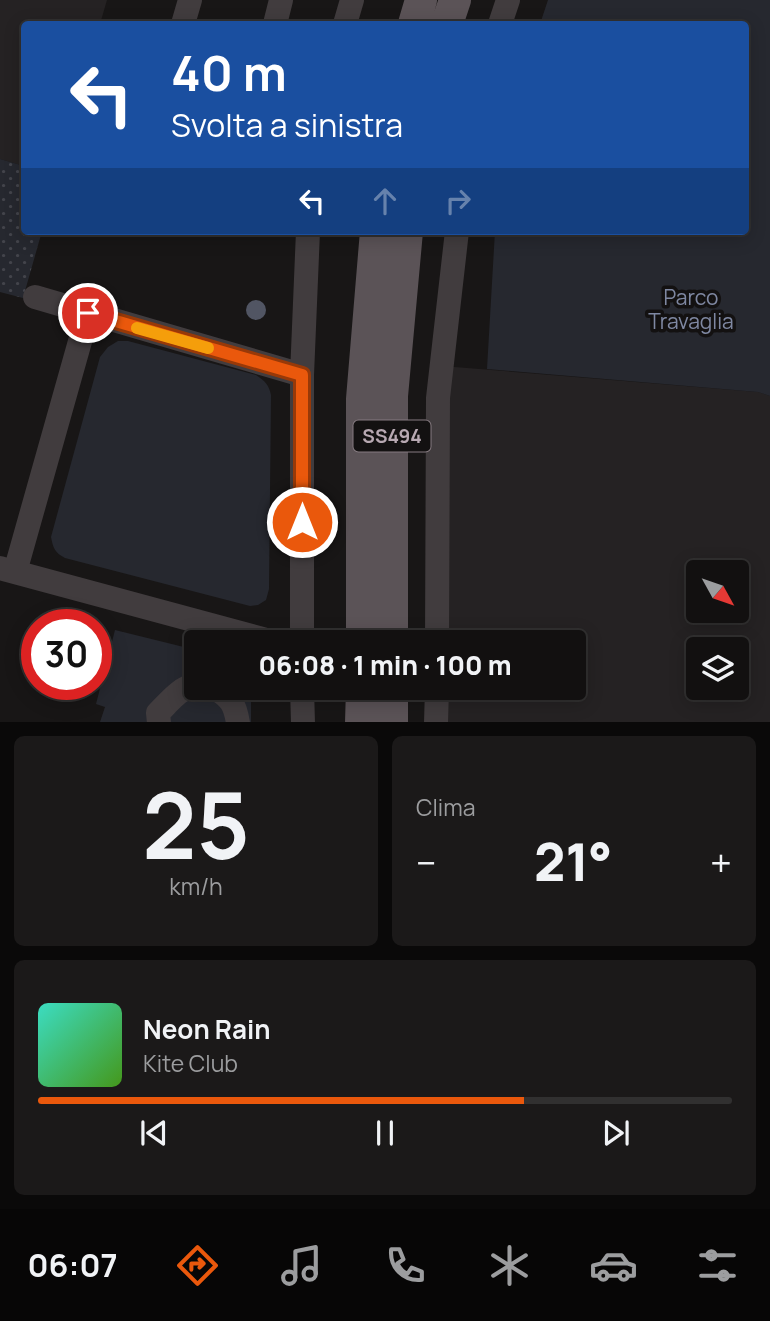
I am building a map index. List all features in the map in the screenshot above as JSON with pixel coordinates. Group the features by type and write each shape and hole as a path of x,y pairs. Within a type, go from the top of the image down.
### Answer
{"main road":[{"path":"415,21 421,0"},
{"path":"448,21 455,0"},
{"name":"SS494","path":"362,630 362,399 376,235"},
{"name":"SS494","path":"392,630 392,396 407,235"},
{"path":"361,722 362,700"},
{"path":"392,700 392,722"}],"street":[{"path":"184,21 190,0"},
{"path":"276,21 281,0"},
{"path":"346,21 352,0"},
{"path":"501,21 508,0"},
{"path":"302,630 302,375 308,235"},
{"path":"437,630 438,398 457,235"},
{"path":"35,297 302,375"},
{"path":"88,313 7,570 230,630"},
{"path":"159,722 158,713 184,689"},
{"path":"230,700 236,709 237,722"},
{"path":"302,700 303,722"},
{"path":"436,700 436,722"}],"shaded area":[{"path":"0,0 107,0 101,21 21,21 21,165 0,159"},
{"path":"430,365 758,392 770,396 770,722 427,722 427,700 586,700 586,630 427,630"}],"green space":[{"name":"Parco Travaglia","path":"548,0 770,0 770,396 758,392 487,369 495,235 749,235 749,21 541,21"},
{"path":"0,159 21,165 21,235 41,235 23,298 0,292"},
{"path":"118,341 128,341 256,375 268,386 271,395 269,589 266,600 258,605 250,606 65,558 55,550 51,537 100,357 108,347"},
{"path":"115,630 184,647 184,700 251,700 251,722 100,722 105,707 96,704 97,700 112,700 112,642"}],"slow traffic":[{"path":"137,328 208,348"}],"route":[{"path":"88,313 302,375 302,522"}]}
